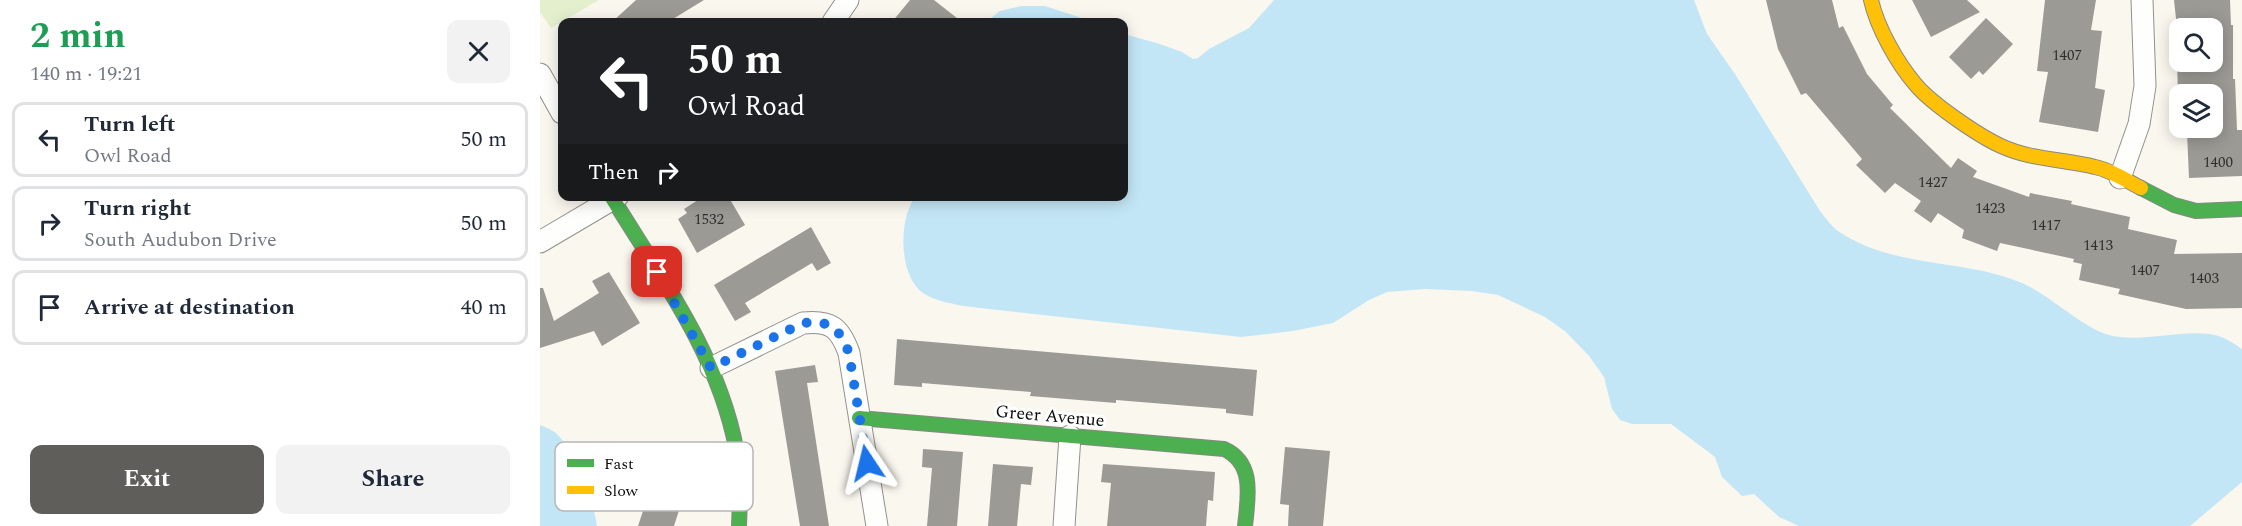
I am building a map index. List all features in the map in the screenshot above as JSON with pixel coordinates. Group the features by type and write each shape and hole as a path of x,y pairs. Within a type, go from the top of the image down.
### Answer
{"street":[{"path":"836,18 848,0"},
{"path":"1871,0 1874,14 1889,44 1916,85 1947,111 2001,146 2031,156 2098,167 2174,205 2196,211 2242,209"},
{"path":"2120,178 2139,124 2145,86 2142,0"},
{"path":"540,75 558,106"},
{"path":"540,242 607,201"},
{"path":"616,201 711,368 727,412 734,442"},
{"path":"711,368 803,323 827,323 837,330 849,353 877,526"},
{"name":"Greer Avenue","path":"859,418 1224,449 1237,456 1243,465 1248,494 1245,526"},
{"path":"1064,526 1070,436"},
{"path":"739,526 740,511"}],"green space":[{"path":"540,0 599,0 568,18 558,18 558,24 551,28 540,12"}],"water":[{"path":"1274,0 1694,0 1707,34 1735,74 1820,211 1838,231 1882,252 2000,275 2022,283 2102,333 2137,338 2185,333 2209,334 2222,337 2242,349 2242,482 2190,526 1799,526 1779,517 1754,494 1742,496 1722,477 1715,457 1671,424 1632,424 1620,420 1612,409 1604,377 1589,356 1566,332 1545,317 1498,295 1472,291 1425,289 1387,292 1369,300 1333,323 1293,331 1241,337 963,306 932,298 916,286 907,267 903,245 905,223 912,201 1128,201 1128,35 1182,52 1193,59 1249,28"},
{"path":"1021,6 1045,6 1082,18 991,18 1000,11"},
{"path":"540,425 557,434 563,442 555,442 555,511 594,511 597,526 540,526"}],"building":[{"path":"636,0 704,0 675,18 616,18"},
{"path":"910,0 934,0 957,18 895,18"},
{"path":"1766,0 1832,0 1839,28 1843,26 1867,74 1893,105 1890,108 1951,168 1958,158 1977,171 1973,177 2029,197 2030,193 2072,201 2071,204 2130,217 2128,229 2177,240 2174,254 2242,253 2242,308 2186,309 2118,294 2120,289 2079,280 2082,264 2073,262 2074,259 2000,243 1997,251 1962,238 1964,230 1938,213 1931,223 1914,211 1921,201 1895,183 1885,193 1856,165 1862,159 1806,93 1801,95 1778,49"},
{"path":"1912,0 1967,0 1980,12 1931,37"},
{"path":"2045,0 2096,0 2091,30 2102,31 2095,88 2105,90 2098,132 2039,122 2048,72 2037,71"},
{"path":"2174,0 2230,0 2237,130 2242,130 2242,176 2189,178 2187,138 2223,138 2223,84 2178,84 2177,72 2223,72 2223,18 2176,18"},
{"path":"1986,18 2013,44 1983,75 1979,71 1971,79 1949,57"},
{"path":"696,201 731,201 745,225 697,253 678,219 687,213 684,209"},
{"path":"811,227 831,263 817,271 812,263 745,303 751,312 735,321 714,285"},
{"path":"609,272 640,323 602,346 594,331 540,348 540,288 543,288 554,321 599,293 592,281"},
{"path":"897,339 1257,370 1253,416 1226,413 1226,409 1030,396 1031,392 922,383 922,387 894,385"},
{"path":"815,365 818,382 807,383 829,526 800,526 775,371"},
{"path":"1285,447 1330,451 1323,526 1288,526 1289,505 1280,504"},
{"path":"923,449 963,452 957,526 927,526 932,468 922,467"},
{"path":"993,464 1033,467 1031,485 1021,484 1017,526 988,526"},
{"path":"1103,464 1215,472 1213,501 1208,500 1206,526 1107,526 1111,483 1101,482"},
{"path":"643,511 679,511 674,526 638,526"}],"traffic: fast":[{"path":"2141,188 2174,205 2196,211 2242,209"},
{"path":"614,201 667,286 701,348 716,380 734,442"},
{"path":"859,418 1224,449 1234,455 1245,472 1248,493 1245,526"},
{"path":"739,511 739,526"}],"traffic: slow":[{"path":"1871,0 1883,33 1909,76 1923,93 1956,119 2012,151 2101,168 2141,188"}],"route":[{"path":"657,272 711,368 803,323 827,323 837,330 849,353 867,463"}]}
